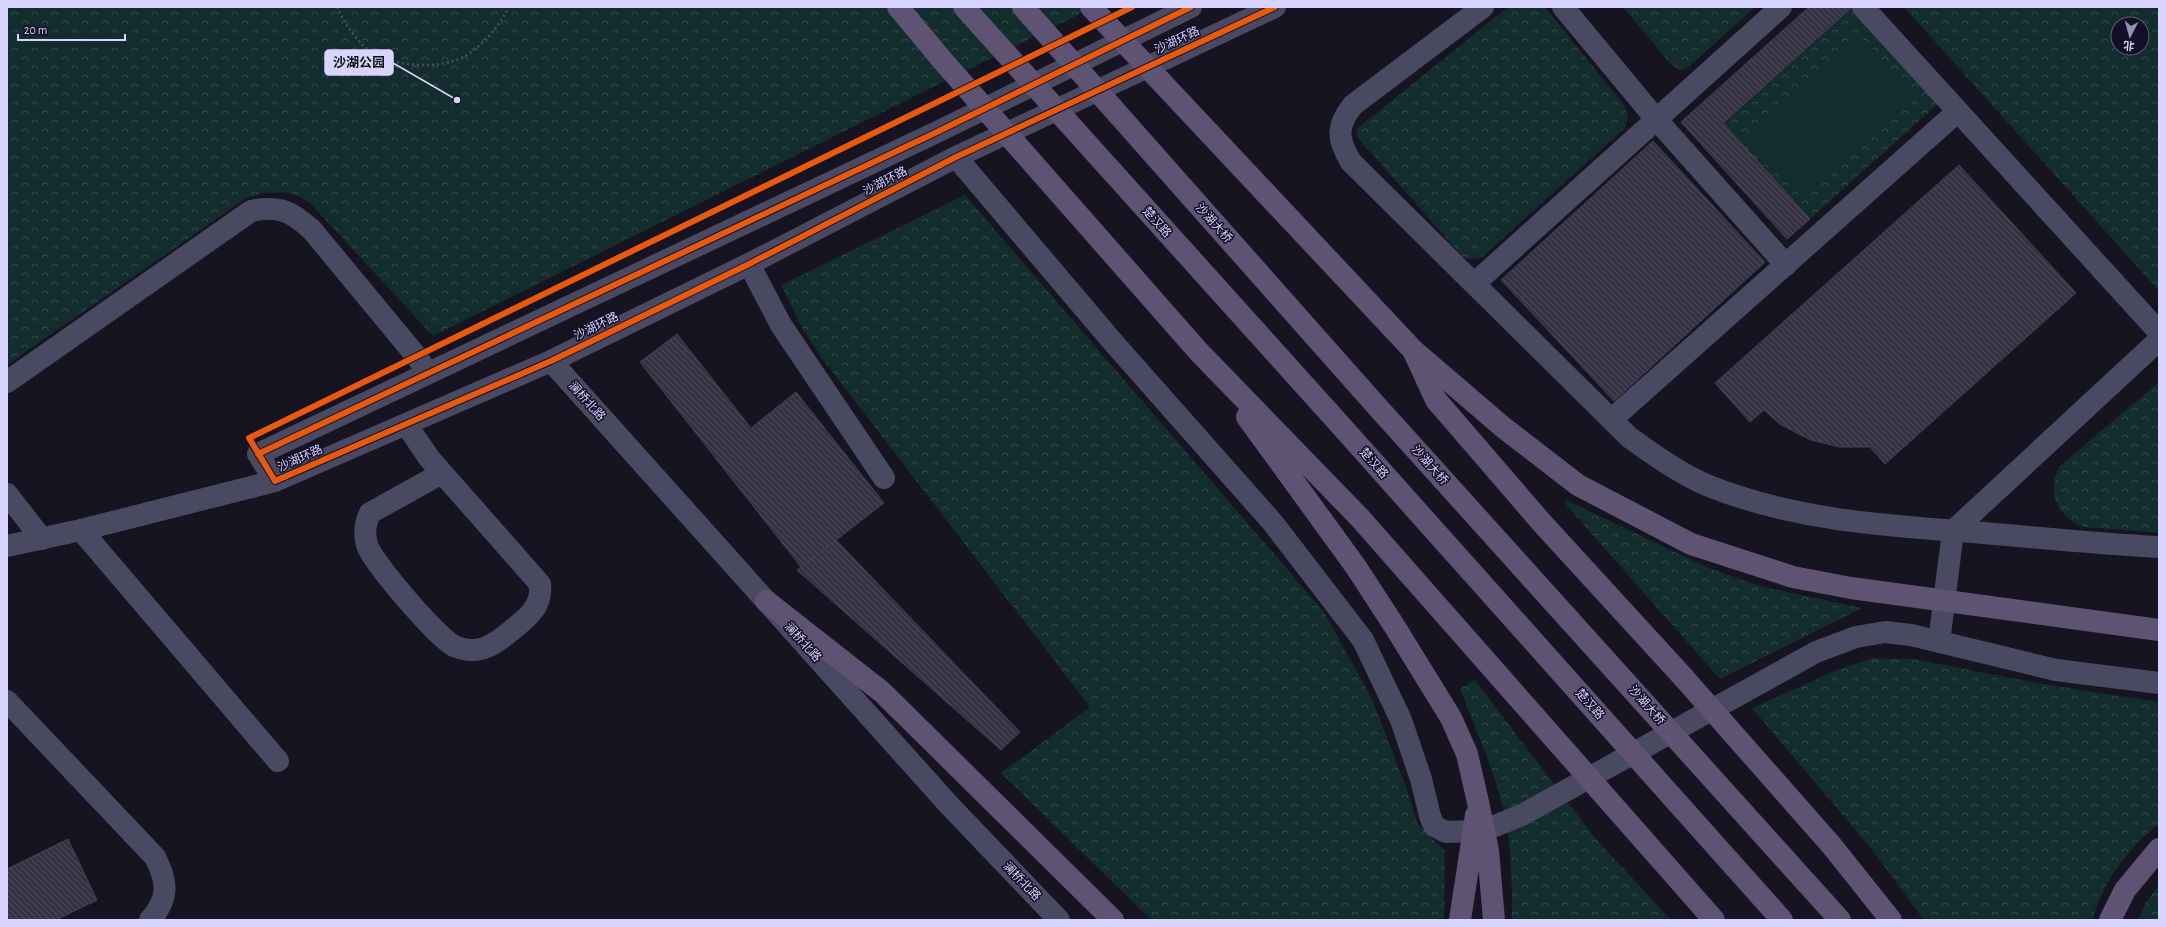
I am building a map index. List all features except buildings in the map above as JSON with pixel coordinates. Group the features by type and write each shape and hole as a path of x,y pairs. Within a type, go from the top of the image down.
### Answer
{"main road":[{"path":"898,7 943,61 1199,352 1360,518 1714,920"},
{"name":"楚汉路","path":"964,7 1338,422 1782,920"},
{"name":"沙湖大桥","path":"1023,7 1373,402 1840,920"},
{"path":"1091,7 1413,350 1504,428 1578,485 1691,544 1793,577 1851,588 2159,630"},
{"path":"1413,350 1436,400 1542,523 1684,678 1832,846 1891,920"},
{"path":"1199,352 1356,567 1396,627 1451,718 1467,754 1478,802 1488,851 1494,920"},
{"path":"766,601 882,692 1113,920"},
{"path":"1460,920 1478,802"},
{"path":"2110,920 2125,890 2159,849"}],"street":[{"name":"沙湖环路","path":"275,480 258,454 427,372 929,135 1191,7"},
{"name":"沙湖环路","path":"7,546 81,530 275,480 551,360 749,264 956,157 1275,7"},
{"path":"1483,7 1353,105 1342,122 1340,134 1342,148 1351,162 1629,437 1657,458 1708,486 1791,510 1836,519 1953,531 2159,547"},
{"path":"1563,7 1656,119 1786,265"},
{"path":"1475,283 1781,7"},
{"path":"1863,7 1957,112 2159,332"},
{"path":"1612,419 1957,112"},
{"path":"956,157 1112,341 1273,523 1363,640 1401,720 1421,779 1434,826 1446,832 1474,831 1495,826 1522,815 1816,652 1856,637 1885,632 1911,635 2056,670 2159,683"},
{"path":"7,382 251,211 267,208 283,210 298,217 312,230 417,357 427,372"},
{"path":"749,264 781,325 884,478"},
{"path":"1938,642 1953,531 2159,340"},
{"name":"澜桥北路","path":"551,360 949,805 1059,920"},
{"path":"401,426 434,477 540,584 540,599 532,613 506,635 478,650 470,650 454,646 436,632 375,561 367,544 366,526 370,513 434,477"},
{"path":"7,494 42,539"},
{"path":"81,530 278,761"},
{"path":"7,701 155,857 162,871 165,886 163,901 150,920"}],"path":[{"path":"337,7 342,19 361,43 375,54 401,62 422,65 443,64 466,56 485,40 501,22 509,7"}],"green space":[{"path":"7,7 1094,7 433,336 309,202 294,195 278,192 261,194 245,199 7,365"},
{"path":"1508,7 1545,7 1624,105 1628,116 1625,128 1482,257 1470,259 1463,257 1358,138 1356,132 1359,127"},
{"path":"1623,7 1755,7 1690,66 1681,70 1671,65"},
{"path":"1852,7 1939,103 1810,219 1723,123"},
{"path":"1904,7 2159,7 2159,291"},
{"path":"1862,38 1915,96 1803,196 1750,138"},
{"path":"965,195 1324,612 1372,699 1406,787 1418,825 1445,851 1444,920 1151,920 1001,773 1090,707 821,357 802,328 781,285"},
{"path":"2159,382 2159,533 2084,527 2075,523 2061,510 2054,493 2056,475 2060,466"},
{"path":"1566,500 1711,569 1764,587 1862,608 1720,679 1575,515 1564,502"},
{"path":"1873,658 1913,659 2043,684 2159,702 2159,824 2147,833 2118,867 2103,892 2092,920 1924,920 1869,846 1752,708 1837,670"},
{"path":"1475,680 1595,838 1671,920 1512,920 1511,862 1508,832 1502,804 1488,760 1460,689"},
{"path":"2159,885 2159,920 2138,920 2146,902"}],"cycle path":[{"path":"1132,7 249,438 275,481 551,361 749,264 956,157 1275,7"},
{"path":"258,454 937,132 1191,7"}],"place":[{"name":"沙湖公园","path":"457,100"}]}
